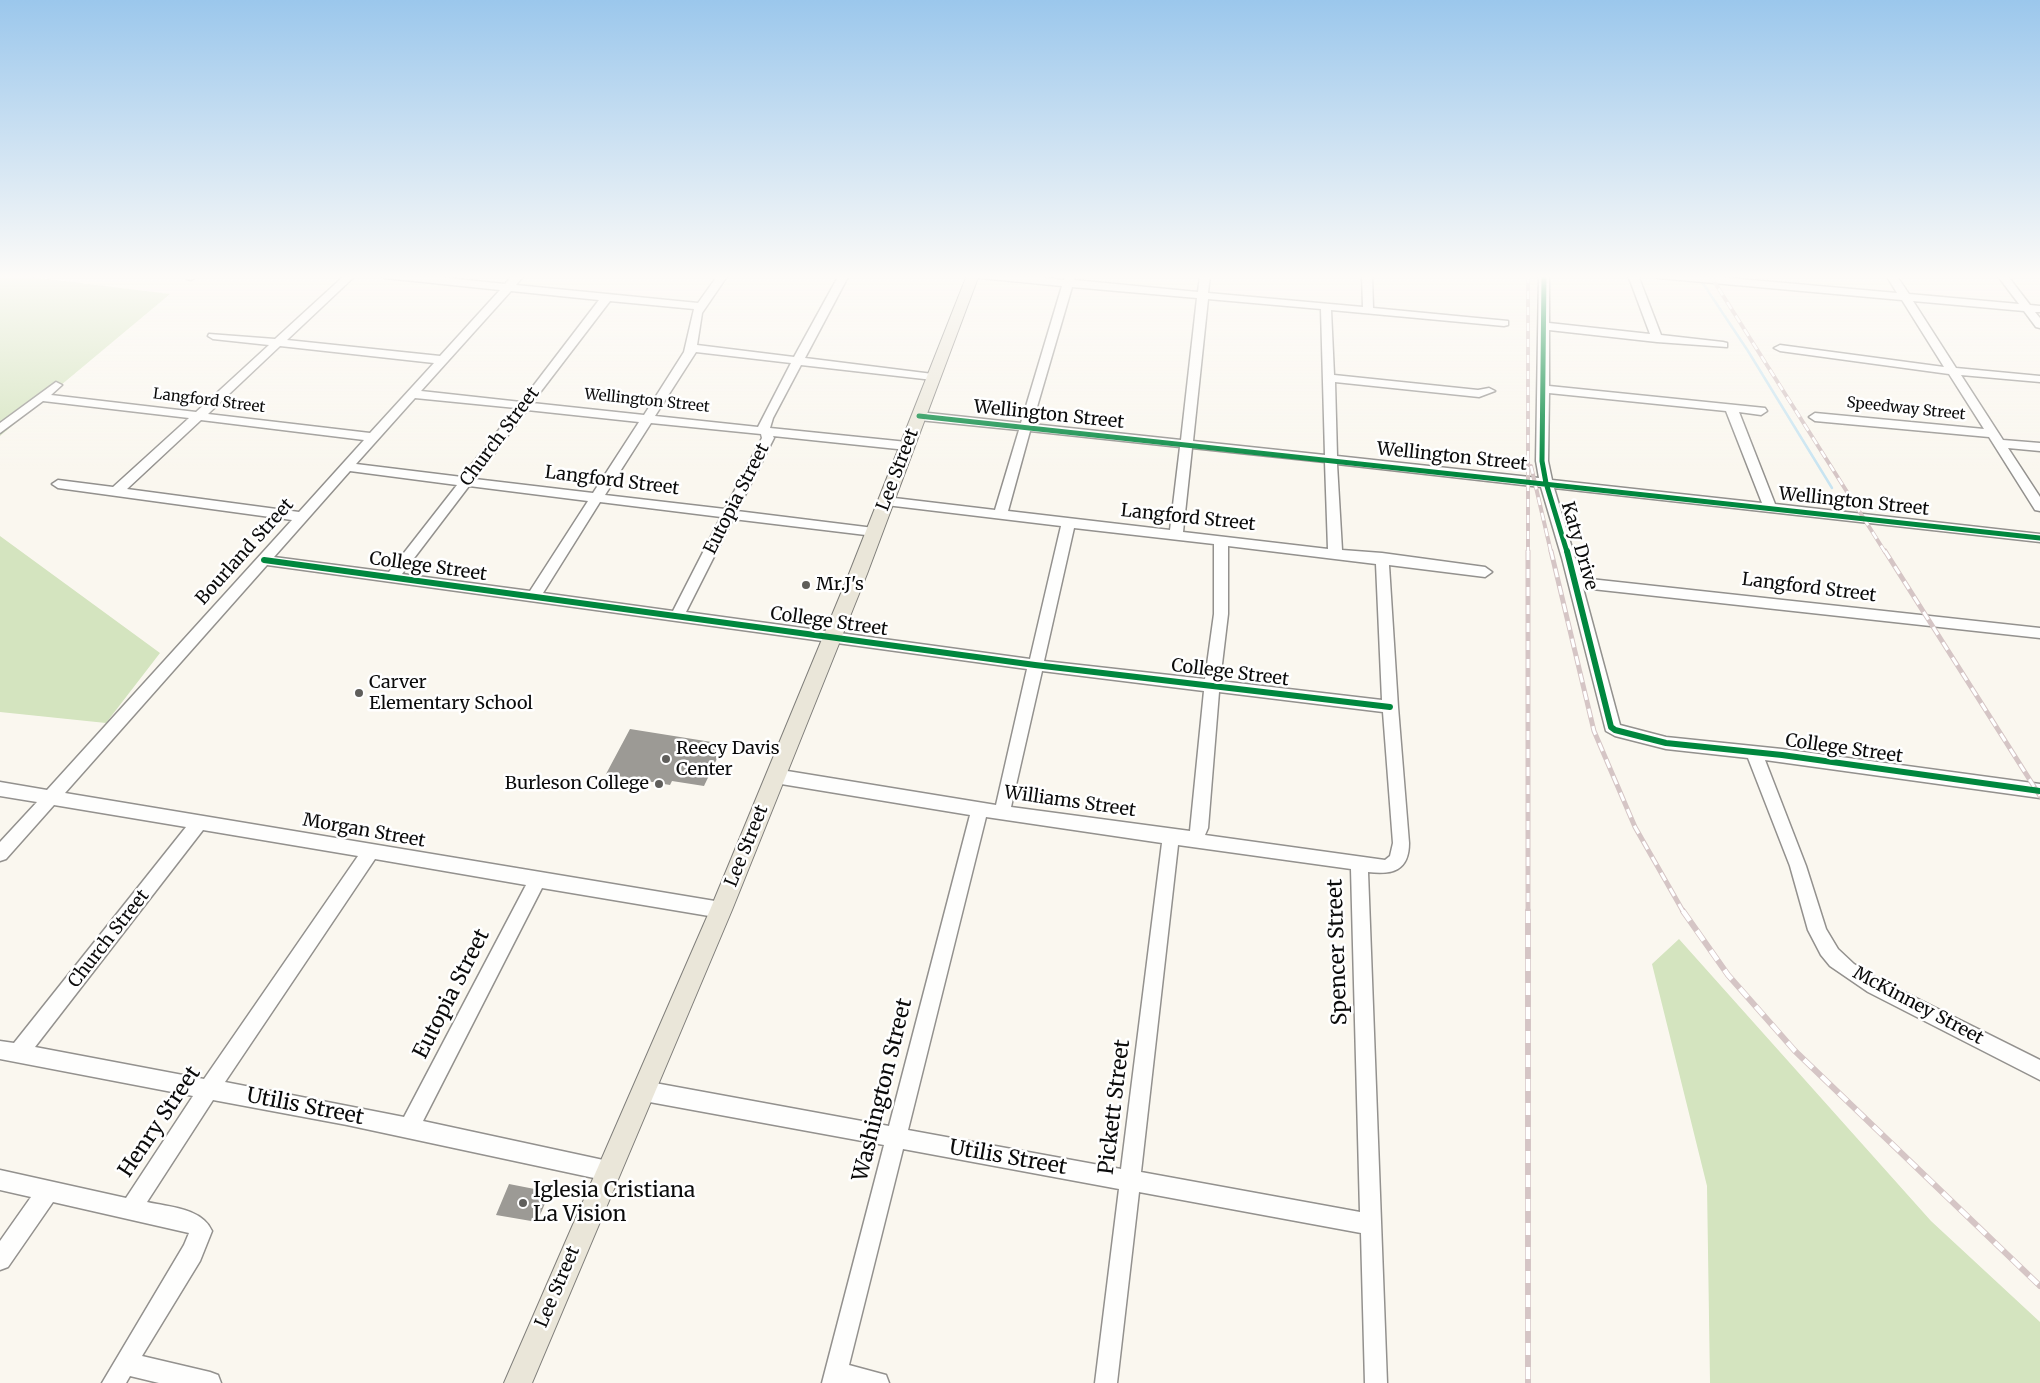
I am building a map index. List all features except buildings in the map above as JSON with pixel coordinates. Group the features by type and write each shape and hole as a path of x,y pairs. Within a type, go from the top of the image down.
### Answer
{"main road":[{"name":"Lee Street","path":"518,1383 721,910 874,532 948,340"}],"street":[{"path":"246,340 442,360"},
{"path":"116,492 282,340"},
{"name":"Bourland Street","path":"0,854 460,340"},
{"name":"Church Street","path":"392,578 575,340"},
{"path":"533,597 692,348 693,340"},
{"name":"Eutopia Street","path":"677,616 768,438 765,430 767,418 809,340"},
{"path":"1000,515 1052,340"},
{"path":"1176,535 1199,340"},
{"path":"1328,340 1334,553"},
{"name":"Katy Drive","path":"1543,340 1542,461 1546,483 1574,582 1611,727 1643,738"},
{"path":"1663,340 1722,345"},
{"path":"1932,340 2040,507"},
{"path":"692,348 933,377"},
{"path":"1780,348 1952,371 2040,379"},
{"path":"1330,378 1479,394 1489,391"},
{"path":"0,429 56,384"},
{"path":"1542,389 1761,412"},
{"name":"Wellington Street","path":"412,394 649,417 907,446"},
{"name":"Langford Street","path":"41,397 373,437"},
{"path":"1731,408 1770,508"},
{"name":"Wellington Street","path":"919,416 1330,459 2040,538"},
{"name":"Speedway Street","path":"1815,417 1996,439 2040,447"},
{"name":"Langford Street","path":"346,467 874,532"},
{"path":"58,484 301,517"},
{"name":"Langford Street","path":"886,501 1068,524 1382,558 1485,572"},
{"path":"1002,813 1068,524"},
{"name":"Pickett Street","path":"1106,1383 1130,1181 1181,838 1196,836 1200,828 1212,686 1221,614 1221,540"},
{"name":"Spencer Street","path":"1376,1383 1359,863 1385,867 1393,865 1401,851 1390,707 1382,558"},
{"name":"College Street","path":"264,560 1036,665 1390,707"},
{"name":"Langford Street","path":"1574,582 2040,633"},
{"name":"College Street","path":"1643,738 1666,743 1754,752 2040,791"},
{"name":"McKinney Street","path":"1754,752 1797,866 1815,926 1826,948 1836,960 1874,986 2040,1070"},
{"name":"Williams Street","path":"775,776 1002,813 1359,863"},
{"name":"Morgan Street","path":"0,790 721,910"},
{"name":"Washington Street","path":"834,1378 980,809"},
{"name":"Church Street","path":"9,1052 199,824"},
{"name":"Henry Street","path":"131,1209 189,1118 370,853"},
{"name":"Eutopia Street","path":"408,1128 537,880"},
{"name":"Utilis Street","path":"9,1052 211,1088 608,1171"},
{"name":"Utilis Street","path":"644,1091 1372,1225"},
{"path":"0,1180 189,1222 196,1225 201,1231 192,1253 113,1383"},
{"path":"0,1259 49,1190"},
{"path":"125,1364 210,1383"},
{"path":"834,1378 878,1383"}],"green space":[{"path":"0,340 115,340 0,436"},
{"path":"0,536 160,653 106,723 0,712"},
{"path":"1679,939 1931,1221 2040,1322 2040,1383 1710,1383 1707,1186 1652,964"}],"waterway":[{"path":"1740,340 1832,488"}],"railway":[{"path":"1528,340 1528,1383"},
{"path":"1751,340 1885,552"},
{"path":"1531,466 1551,552"},
{"path":"1551,551 1594,731 1635,827 1684,913"},
{"path":"1885,551 2040,796"},
{"path":"1683,911 1728,975 1795,1051 2040,1286"}],"cycle path":[{"path":"1543,340 1542,461 1546,483 1569,558 1611,727 1615,730 1666,743 1782,755 2040,791"},
{"path":"919,416 1330,459 2040,538"},
{"path":"264,560 1035,665 1390,707"}],"place":[{"name":"Mr.J's","path":"806,585"},
{"name":"Carver Elementary School","path":"359,693"},
{"name":"Reecy Davis Center","path":"666,759"},
{"name":"Burleson College","path":"659,784"},
{"name":"Iglesia Cristiana La Vision","path":"523,1203"}]}
